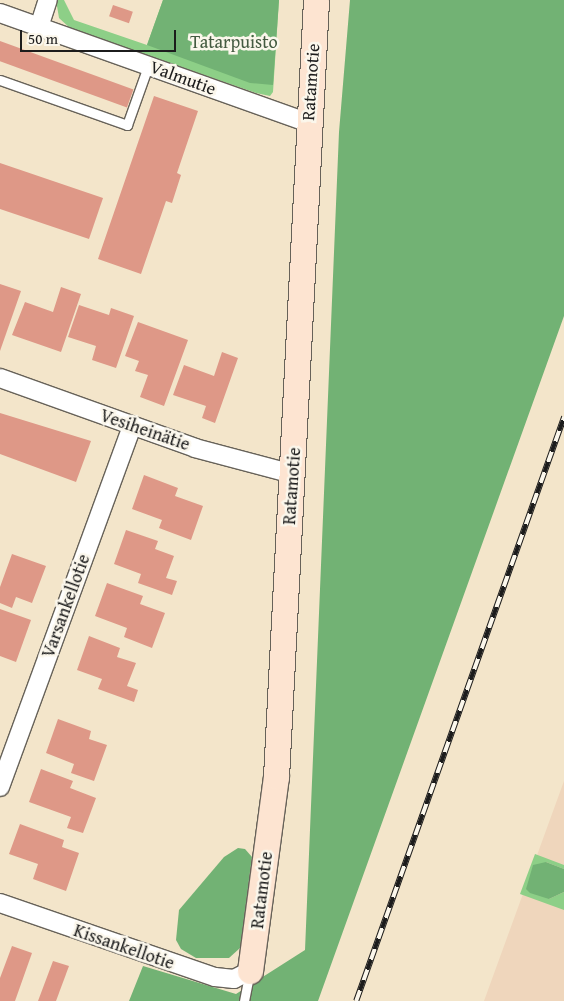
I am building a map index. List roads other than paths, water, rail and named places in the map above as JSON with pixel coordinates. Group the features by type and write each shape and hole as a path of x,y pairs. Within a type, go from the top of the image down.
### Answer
{"street":[{"path":"39,27 48,0"},
{"name":"Ratamotie","path":"250,971 276,777 316,0"},
{"name":"Valmutie","path":"0,13 309,123"},
{"name":"Vesiheinätie","path":"0,378 195,448 293,474"},
{"name":"Varsankellotie","path":"0,787 132,426"},
{"name":"Kissankellotie","path":"0,903 215,978 234,978 250,971"}],"lane":[{"path":"0,80 127,125 148,66"},
{"path":"244,1001 250,971"}],"railway":[{"path":"356,1001 564,417"}],"park label":[{"name":"Tatarpuisto","path":"234,42"}]}
